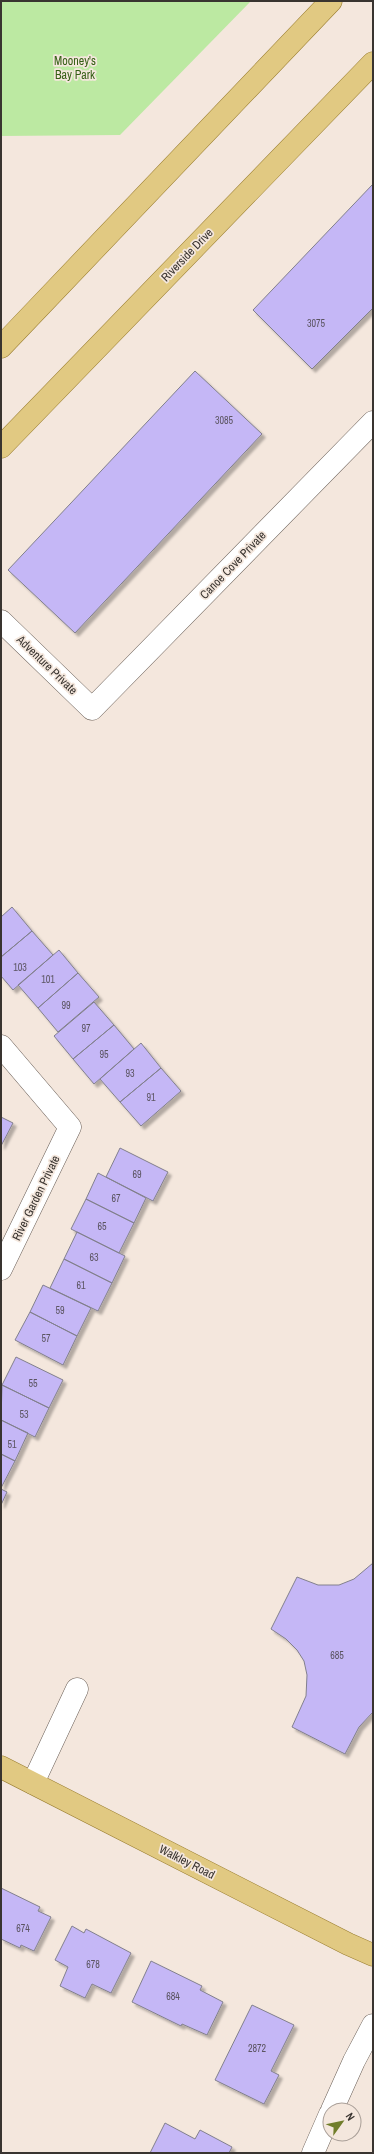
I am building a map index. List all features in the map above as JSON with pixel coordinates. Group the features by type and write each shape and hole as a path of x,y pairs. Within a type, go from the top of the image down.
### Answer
{"main road":[{"path":"1,347 331,1"},
{"name":"Riverside Drive","path":"1,447 373,63"},
{"name":"Walkley Road","path":"1,1767 373,1955"}],"street":[{"name":"Canoe Cove Private","path":"92,709 373,422"},
{"name":"Adventure Private","path":"1,621 92,709"},
{"name":"River Garden Private","path":"1,1046 70,1127 3,1261"},
{"path":"32,1783 77,1689"},
{"path":"336,2102 354,2061 373,2025"},
{"path":"313,2153 322,2132"}],"green space":[{"name":"Mooney's Bay Park","path":"1,1 251,1 120,135 1,136"}],"building":[{"path":"373,184 373,308 312,369 253,310"},
{"path":"195,371 262,434 75,633 8,570"},
{"path":"12,907 32,931 1,957 1,917"},
{"path":"32,931 53,955 13,990 1,976 1,957"},
{"path":"59,950 78,973 38,1008 18,985"},
{"path":"78,973 99,997 58,1032 38,1008"},
{"path":"94,1002 114,1025 73,1059 54,1036"},
{"path":"114,1025 134,1049 94,1084 73,1059"},
{"path":"141,1043 161,1068 120,1102 100,1079"},
{"path":"161,1068 181,1091 141,1126 120,1102"},
{"path":"1,1117 13,1123 1,1146"},
{"path":"120,1148 168,1172 153,1201 106,1177"},
{"path":"98,1173 146,1198 134,1223 86,1199"},
{"path":"86,1199 134,1223 119,1253 71,1229"},
{"path":"77,1232 125,1256 112,1283 64,1259"},
{"path":"64,1259 112,1283 98,1311 50,1288"},
{"path":"43,1285 91,1308 77,1336 30,1312"},
{"path":"30,1312 77,1336 63,1365 15,1340"},
{"path":"16,1357 63,1380 49,1408 2,1385"},
{"path":"2,1385 49,1408 35,1437 1,1420"},
{"path":"1,1420 28,1433 15,1461 1,1454"},
{"path":"1,1454 15,1461 1,1488"},
{"path":"1,1489 7,1492 1,1505"},
{"path":"373,1563 373,1712 359,1727 345,1754 292,1727 306,1696 307,1675 304,1661 297,1650 286,1639 271,1629 297,1577 318,1585 339,1585 354,1579"},
{"path":"1,1888 40,1907 38,1911 51,1917 34,1951 21,1945 20,1948 1,1939"},
{"path":"72,1926 84,1933 86,1929 131,1953 111,1993 92,1984 85,1998 60,1986 68,1967 55,1960"},
{"path":"151,1961 202,1986 200,1990 223,2002 207,2035 182,2024 181,2026 132,2002"},
{"path":"252,2005 294,2025 271,2071 279,2075 264,2104 215,2080"},
{"path":"165,2123 195,2139 200,2130 232,2147 229,2153 150,2153"}]}
